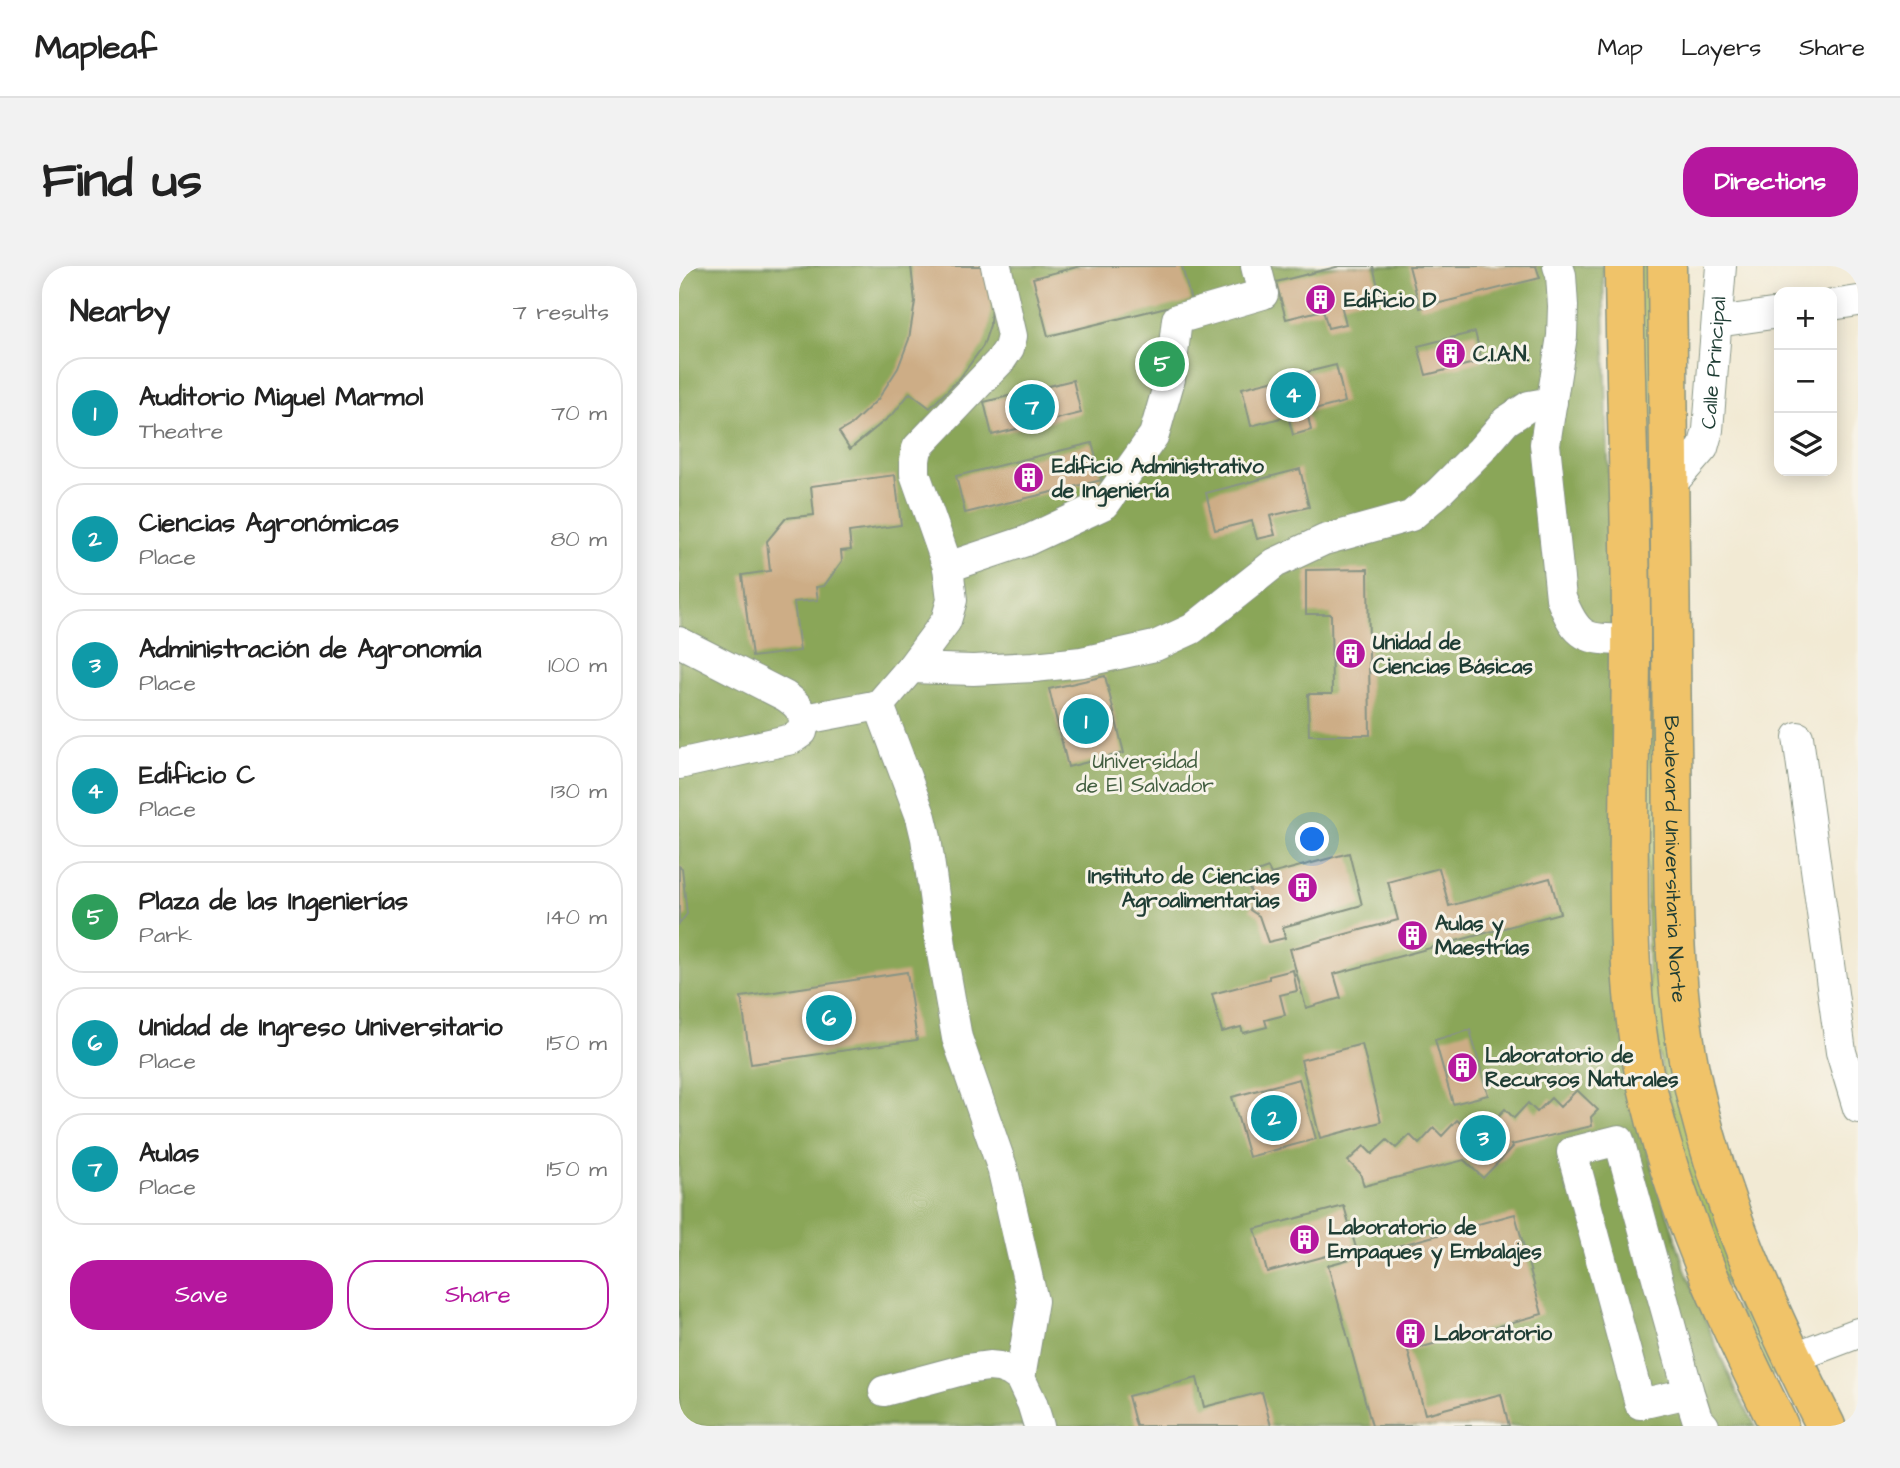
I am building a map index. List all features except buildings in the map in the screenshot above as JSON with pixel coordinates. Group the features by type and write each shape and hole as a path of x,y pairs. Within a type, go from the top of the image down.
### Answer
{"main road":[{"name":"Boulevard Universitaria Norte","path":"1624,266 1631,640 1628,892 1635,1006 1646,1081 1678,1194 1700,1258 1737,1342 1779,1426"},
{"name":"Boulevard Universitaria Norte","path":"1667,266 1674,872 1679,1003 1690,1070 1725,1202 1792,1358 1826,1426"}],"street":[{"path":"805,719 879,705 946,621 951,600 948,567 915,474 915,460 917,448 1001,360 1009,348 1012,336 996,266"},
{"path":"948,567 1026,541 1105,504 1154,435 1170,379 1177,319 1263,294 1256,266"},
{"path":"1558,266 1563,306 1562,336 1545,444 1560,598 1569,619 1582,634 1599,639 1631,640"},
{"name":"Calle Principal","path":"1669,487 1703,448 1708,430 1721,266"},
{"path":"1837,304 1858,301"},
{"path":"1717,322 1774,314"},
{"path":"911,668 973,670 1034,667 1082,662 1155,646 1192,629 1275,563 1324,540 1411,516 1446,485 1506,421 1529,405 1552,402"},
{"path":"679,642 785,696 798,706 805,719 802,732 792,739 679,764"},
{"path":"879,705 921,817 957,1038 1002,1167 1033,1301 1020,1378"},
{"path":"1798,737 1841,1052 1858,1108"},
{"path":"1689,1394 1640,1404 1572,1152 1619,1140 1689,1394 1697,1418 1704,1426"},
{"path":"1792,1358 1858,1333"},
{"path":"884,1391 965,1369 989,1366 1010,1371 1020,1378 1039,1426"}],"green space":[{"name":"Universidad de El Salvador","path":"679,266 1603,266 1612,599 1635,1111 1685,1269 1716,1346 1740,1399 1756,1426 679,1426"},
{"path":"1635,266 1655,266 1662,974 1780,1372 1769,1377 1701,1231 1649,1015"}],"place":[{"name":"Edificio D","path":"1321,300"},
{"name":"C.I.A.N.","path":"1450,354"},
{"name":"Plaza de las Ingenierías","path":"1162,364"},
{"name":"Edificio C","path":"1293,395"},
{"name":"Aulas","path":"1032,407"},
{"name":"Edificio Administrativo de Ingeniería","path":"1029,478"},
{"name":"Unidad de Ciencias Básicas","path":"1350,654"},
{"name":"Auditorio Miguel Marmol","path":"1086,721"},
{"name":"Instituto de Ciencias Agroalimentarias","path":"1303,888"},
{"name":"Aulas y Maestrías","path":"1412,935"},
{"name":"Unidad de Ingreso Universitario","path":"829,1018"},
{"name":"Laboratorio de Recursos Naturales","path":"1462,1067"},
{"name":"Ciencias Agronómicas","path":"1274,1118"},
{"name":"Administración de Agronomía","path":"1483,1138"},
{"name":"Laboratorio de Empaques y Embalajes","path":"1305,1239"},
{"name":"Laboratorio","path":"1411,1333"}]}
